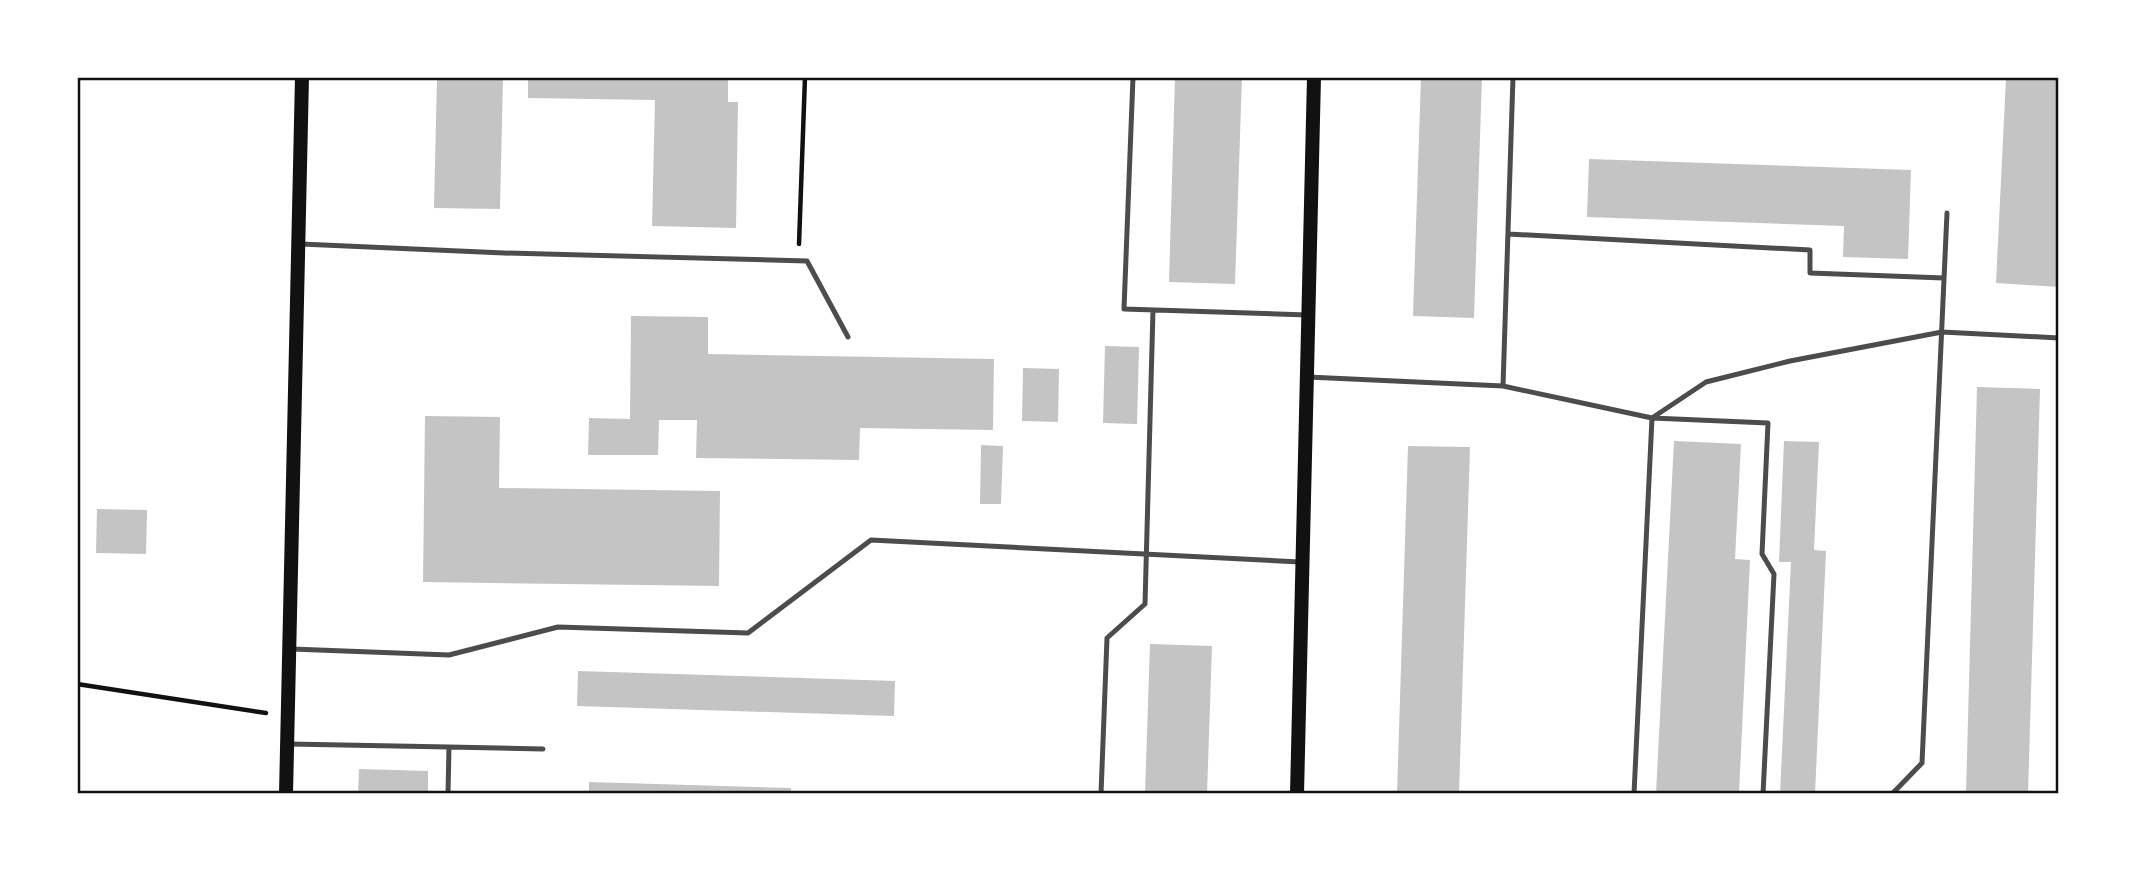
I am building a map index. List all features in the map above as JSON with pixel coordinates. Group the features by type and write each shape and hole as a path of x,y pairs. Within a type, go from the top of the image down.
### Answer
{"main road":[{"path":"285,794 302,77"},
{"path":"1297,794 1314,77"}],"lane":[{"path":"1133,77 1124,309 1308,315"},
{"path":"1503,386 1513,77"},
{"path":"1892,794 1922,764 1947,213"},
{"path":"1508,234 1810,250 1811,273 1944,278"},
{"path":"298,244 807,261 848,338"},
{"path":"1101,794 1107,638 1145,604 1153,310"},
{"path":"1652,418 1706,382 1790,361 1942,332 2059,338"},
{"path":"1307,377 1503,386 1652,418 1768,422 1762,554 1774,574 1763,794"},
{"path":"1634,794 1652,418"},
{"path":"289,649 449,655 558,627 748,633 871,540 1302,562"},
{"path":"287,744 543,750"},
{"path":"448,794 449,747"}],"path":[{"path":"799,261 805,77"},
{"path":"77,684 287,717"}],"building":[{"path":"437,77 503,77 500,209 434,208"},
{"path":"528,77 728,77 728,102 738,102 736,228 652,226 655,100 528,98"},
{"path":"1175,77 1242,77 1235,284 1169,282"},
{"path":"1421,77 1482,77 1474,318 1413,316"},
{"path":"1924,77 1924,80 1903,79"},
{"path":"2006,78 2059,80 2059,287 1996,283"},
{"path":"1589,159 1911,170 1908,259 1843,257 1844,226 1587,217"},
{"path":"631,316 708,317 708,354 994,359 993,430 860,428 859,460 696,458 697,420 659,420 658,455 588,455 589,418 630,419"},
{"path":"1105,346 1139,347 1137,424 1103,423"},
{"path":"1023,368 1059,369 1058,422 1022,421"},
{"path":"1977,387 2040,389 2028,794 1966,794"},
{"path":"425,416 500,417 499,488 720,491 719,586 423,582"},
{"path":"1674,441 1741,444 1735,559 1750,560 1739,794 1656,794"},
{"path":"1784,441 1819,442 1814,550 1826,551 1815,794 1780,794 1791,562 1779,562"},
{"path":"981,445 1003,446 1001,504 980,504"},
{"path":"1408,446 1470,447 1459,794 1397,794"},
{"path":"97,509 147,510 146,554 96,553"},
{"path":"1150,644 1212,646 1207,794 1145,794"},
{"path":"578,671 895,681 894,716 577,706"},
{"path":"359,769 428,771 428,794 358,794"},
{"path":"589,782 791,788 791,794 589,794"}]}
